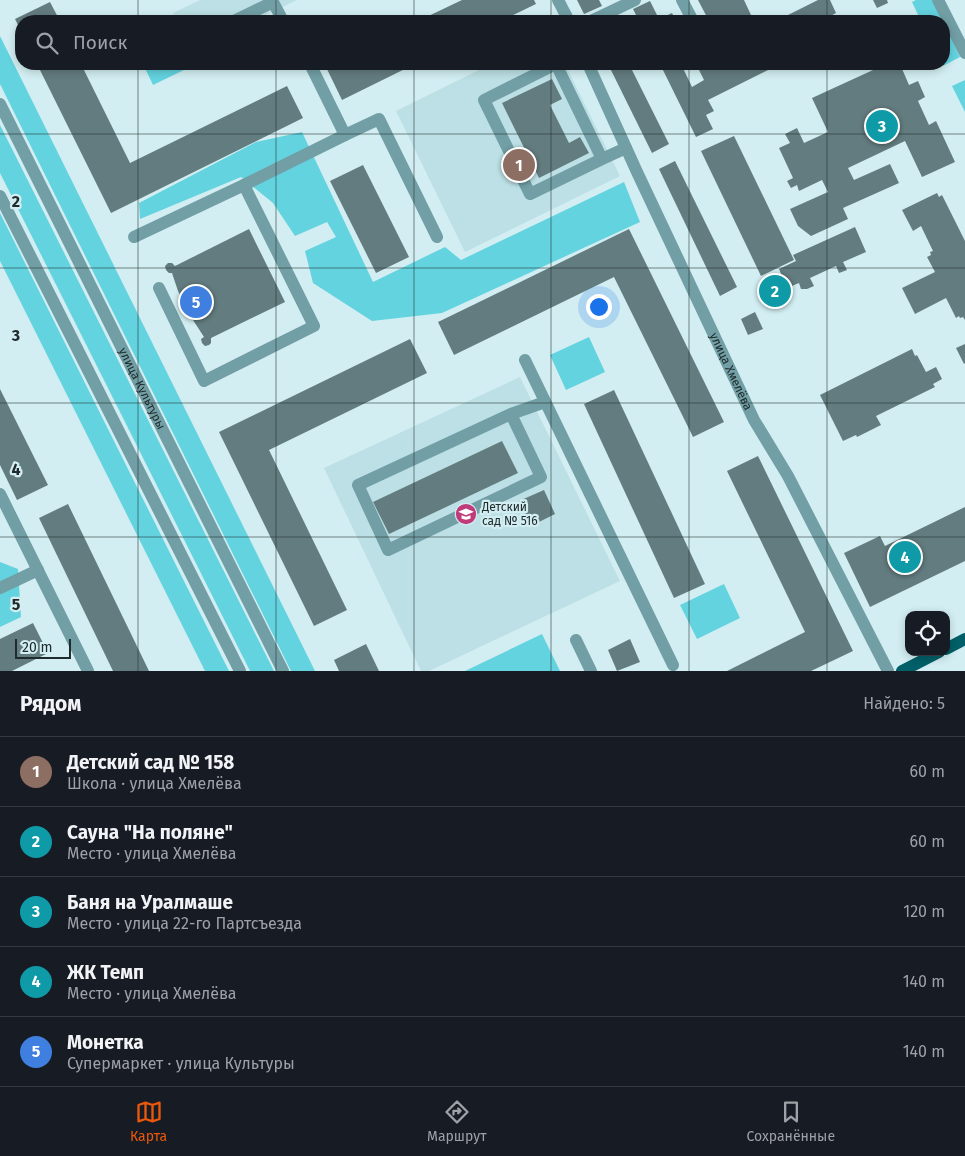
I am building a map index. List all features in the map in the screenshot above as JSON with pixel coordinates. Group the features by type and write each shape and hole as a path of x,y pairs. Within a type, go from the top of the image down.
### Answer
{"main road":[{"path":"950,646 965,639"},
{"path":"902,671 916,668 933,656"}],"street":[{"path":"558,0 566,15"},
{"path":"604,15 635,0"},
{"path":"682,0 690,15"},
{"path":"938,0 946,15"},
{"path":"246,15 275,1 281,15"},
{"path":"950,24 965,53"},
{"path":"313,70 345,135"},
{"path":"544,70 484,100 530,194 626,148"},
{"path":"559,70 602,159"},
{"name":"улица Хмелёва","path":"591,70 754,420 788,476 888,671"},
{"name":"улица Культуры","path":"0,104 283,671"},
{"path":"134,237 379,119 437,237"},
{"path":"159,288 204,380 314,326 244,184"},
{"path":"0,196 240,671"},
{"path":"525,360 673,665"},
{"path":"511,414 541,477 388,550 358,485 511,414 545,402"},
{"path":"0,494 88,671"},
{"path":"0,588 38,570"},
{"path":"576,640 590,671"}],"shaded area":[{"path":"200,0 297,0 266,15 174,15 173,13"},
{"path":"916,0 933,0 940,15 918,15 912,2"},
{"path":"0,36 15,66 15,70 17,70 315,671 291,671 0,84"},
{"path":"950,36 960,57 950,62"},
{"path":"146,70 184,70 153,85"},
{"path":"479,70 568,70 620,176 465,252 396,111"},
{"path":"965,80 965,112 952,86"},
{"path":"0,125 274,671 250,671 0,173"},
{"path":"302,132 373,282 445,247 461,260 624,182 640,222 442,313 372,321 313,283 305,251 336,237 327,222 295,236 273,203 241,177 140,219 139,203 256,142"},
{"path":"0,213 229,671 205,671 0,261"},
{"path":"589,337 605,372 566,390 550,355"},
{"name":"Детский сад № 516","path":"520,377 620,581 429,671 421,671 324,468"},
{"path":"0,562 18,569 21,617 0,627"},
{"path":"724,584 740,618 697,639 680,605"},
{"path":"542,634 560,671 465,671"}],"building":[{"path":"462,0 534,0 536,4 513,15 431,15"},
{"path":"577,0 599,0 602,6 584,14"},
{"path":"698,0 744,0 751,15 706,15"},
{"path":"818,0 830,0 836,13 832,15 788,15"},
{"path":"873,0 887,0 888,3 877,8"},
{"path":"650,1 657,15 636,15 633,9"},
{"path":"50,2 57,15 23,15"},
{"path":"40,70 84,70 130,163 287,86 303,118 111,213"},
{"path":"327,70 403,70 342,100"},
{"path":"611,70 632,70 669,144 652,153"},
{"path":"663,70 684,70 692,87 704,80 699,70 768,70 708,100 714,111 706,115 713,129 696,137"},
{"path":"873,70 903,70 909,85 918,81 925,97 918,101 929,125 936,121 955,162 922,177 905,141 848,168 854,180 890,164 899,183 843,208 848,219 811,236 798,226 790,209 828,192 822,180 799,191 797,185 791,188 787,181 793,178 779,148 790,143 785,134 797,128 804,143 828,132 812,98"},
{"path":"552,79 562,99 550,105 569,143 580,137 589,153 539,178 502,103"},
{"path":"734,136 794,260 761,276 701,151"},
{"path":"675,161 737,287 720,296 659,169"},
{"path":"363,165 409,257 376,273 330,181"},
{"path":"937,193 939,197 942,195 965,241 965,320 959,316 956,318 946,298 915,314 902,288 935,272 927,257 933,251 921,226 913,231 902,210"},
{"path":"855,227 866,252 843,262 847,270 839,273 836,266 810,278 814,286 801,289 799,283 787,288 779,269 796,261 793,255"},
{"path":"249,229 285,302 211,338 211,343 205,346 201,339 204,337 178,291 172,273 166,270 165,266 168,263 172,263 175,266"},
{"path":"629,229 724,422 693,437 614,277 454,355 438,322"},
{"path":"755,312 763,329 748,335 741,319"},
{"path":"410,339 427,373 269,450 347,610 314,626 219,432"},
{"path":"965,344 965,363 964,364 956,348"},
{"path":"912,349 926,372 936,367 942,379 933,384 935,387 876,416 881,425 857,437 856,435 843,441 820,395"},
{"path":"0,389 48,485 17,500 0,465"},
{"path":"614,390 705,584 674,598 584,404"},
{"path":"502,441 518,473 389,534 373,502"},
{"path":"758,456 853,651 811,671 727,671 805,632 727,471"},
{"path":"544,490 555,514 531,526 519,501"},
{"path":"68,504 149,671 113,671 39,518"},
{"path":"965,507 965,561 870,607 844,553 880,536 885,546"},
{"path":"33,623 48,653 12,671 0,671 0,639"},
{"path":"630,639 640,662 617,671 608,650"},
{"path":"366,644 379,671 339,671 334,660"}],"place":[{"name":"Баня на Уралмаше","path":"882,126"},
{"name":"Детский сад № 158","path":"519,165"},
{"name":"Сауна \"На поляне\"","path":"775,291"},
{"name":"Монетка","path":"196,302"},
{"name":"Детский сад № 516","path":"466,514"},
{"name":"ЖК Темп","path":"905,557"}]}
